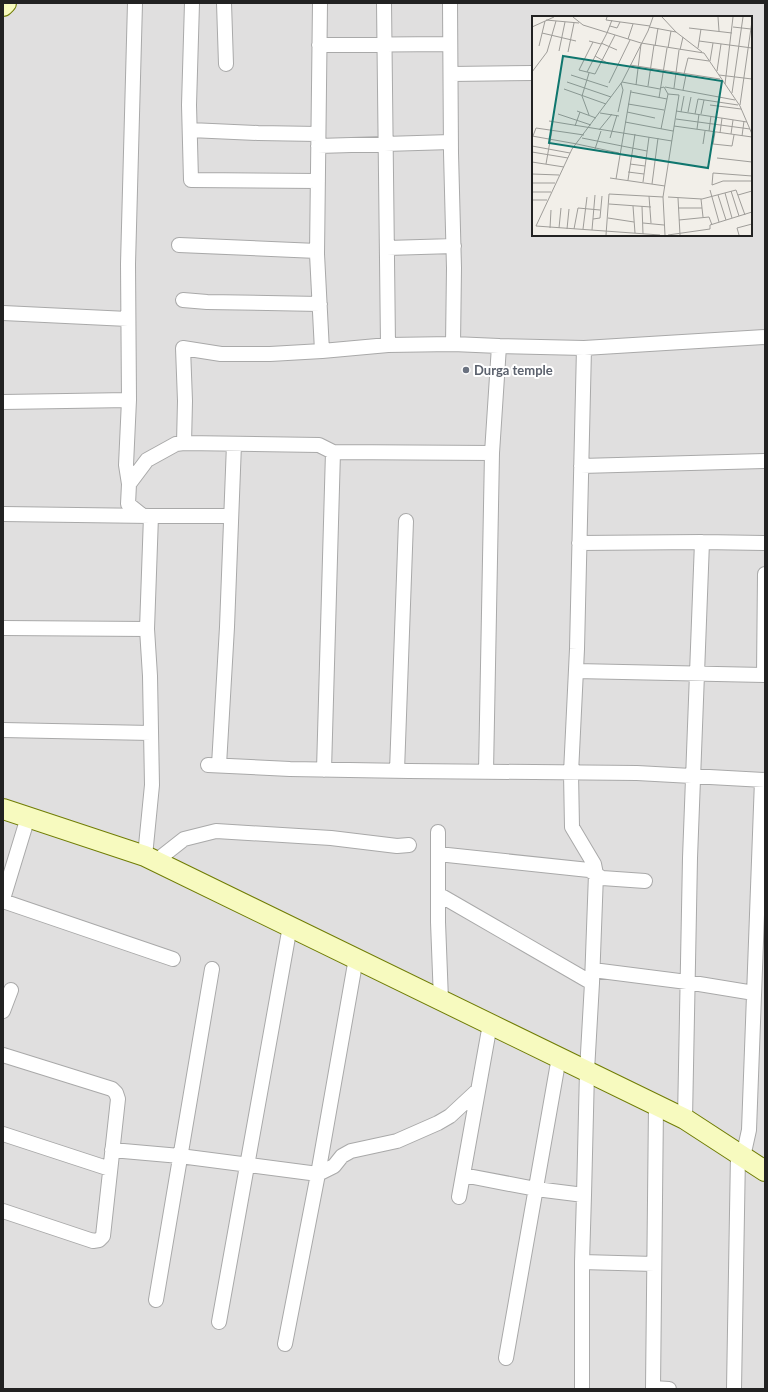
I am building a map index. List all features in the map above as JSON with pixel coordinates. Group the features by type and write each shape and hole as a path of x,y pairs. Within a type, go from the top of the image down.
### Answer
{"street":[{"path":"3,6 6,3"},
{"path":"135,3 132,81 128,319 129,400 126,465 130,484 128,504 147,516"},
{"path":"192,3 189,105 191,180 318,181"},
{"path":"224,3 226,64"},
{"path":"320,3 317,251 322,351"},
{"path":"384,3 388,345"},
{"path":"450,3 451,142 454,246 453,344"},
{"path":"320,45 450,44"},
{"path":"451,74 532,73"},
{"path":"190,130 258,133 318,140 386,145 451,142"},
{"path":"179,245 317,251"},
{"path":"387,248 454,246"},
{"path":"183,300 207,302 320,304"},
{"path":"3,313 128,319"},
{"path":"184,443 185,401 183,348 221,354 270,354 388,345 453,344 584,348 765,337"},
{"path":"486,772 492,453 499,346"},
{"path":"582,1389 582,1262 587,1071 596,874 594,864 572,827 571,773 580,543 584,348"},
{"path":"3,402 129,400"},
{"path":"130,484 147,460 176,444 184,443 319,445 333,452 492,453"},
{"path":"234,444 230,516 227,627 213,765 324,770 637,773 763,780 749,1130 740,1155 734,1389"},
{"path":"324,770 333,452"},
{"path":"581,466 765,461"},
{"path":"3,514 230,516"},
{"path":"147,516 147,629 152,785 151,858"},
{"path":"397,771 406,521"},
{"path":"684,1119 692,776 702,542"},
{"path":"580,543 765,543"},
{"path":"576,672 764,675 765,574"},
{"path":"3,628 147,629"},
{"path":"3,730 151,733"},
{"path":"3,809 151,858 684,1119 765,1171"},
{"path":"28,818 3,900 173,959"},
{"path":"151,858 184,839 216,831 331,838 397,846 409,846"},
{"path":"438,832 438,922 441,1000"},
{"path":"438,854 588,870 602,878 645,881"},
{"path":"438,894 592,976 687,982 754,993"},
{"path":"219,1322 290,926"},
{"path":"285,1344 318,1174 356,958"},
{"path":"156,1300 212,969"},
{"path":"3,1011 11,990"},
{"path":"459,1197 490,1024"},
{"path":"3,1055 112,1088 118,1099 103,1236 99,1240 93,1241 3,1211"},
{"path":"506,1358 559,1057"},
{"path":"112,1150 180,1156 318,1174 334,1166 342,1156 351,1151 397,1141 438,1123 450,1116 478,1090"},
{"path":"656,1105 653,1388 669,1389"},
{"path":"3,1134 110,1169"},
{"path":"463,1175 536,1189 584,1195"},
{"path":"582,1262 654,1264"}],"shaded area":[{"path":"3,3 765,3 765,1389 3,1389"}],"place":[{"name":"Durga temple","path":"466,370"}]}
